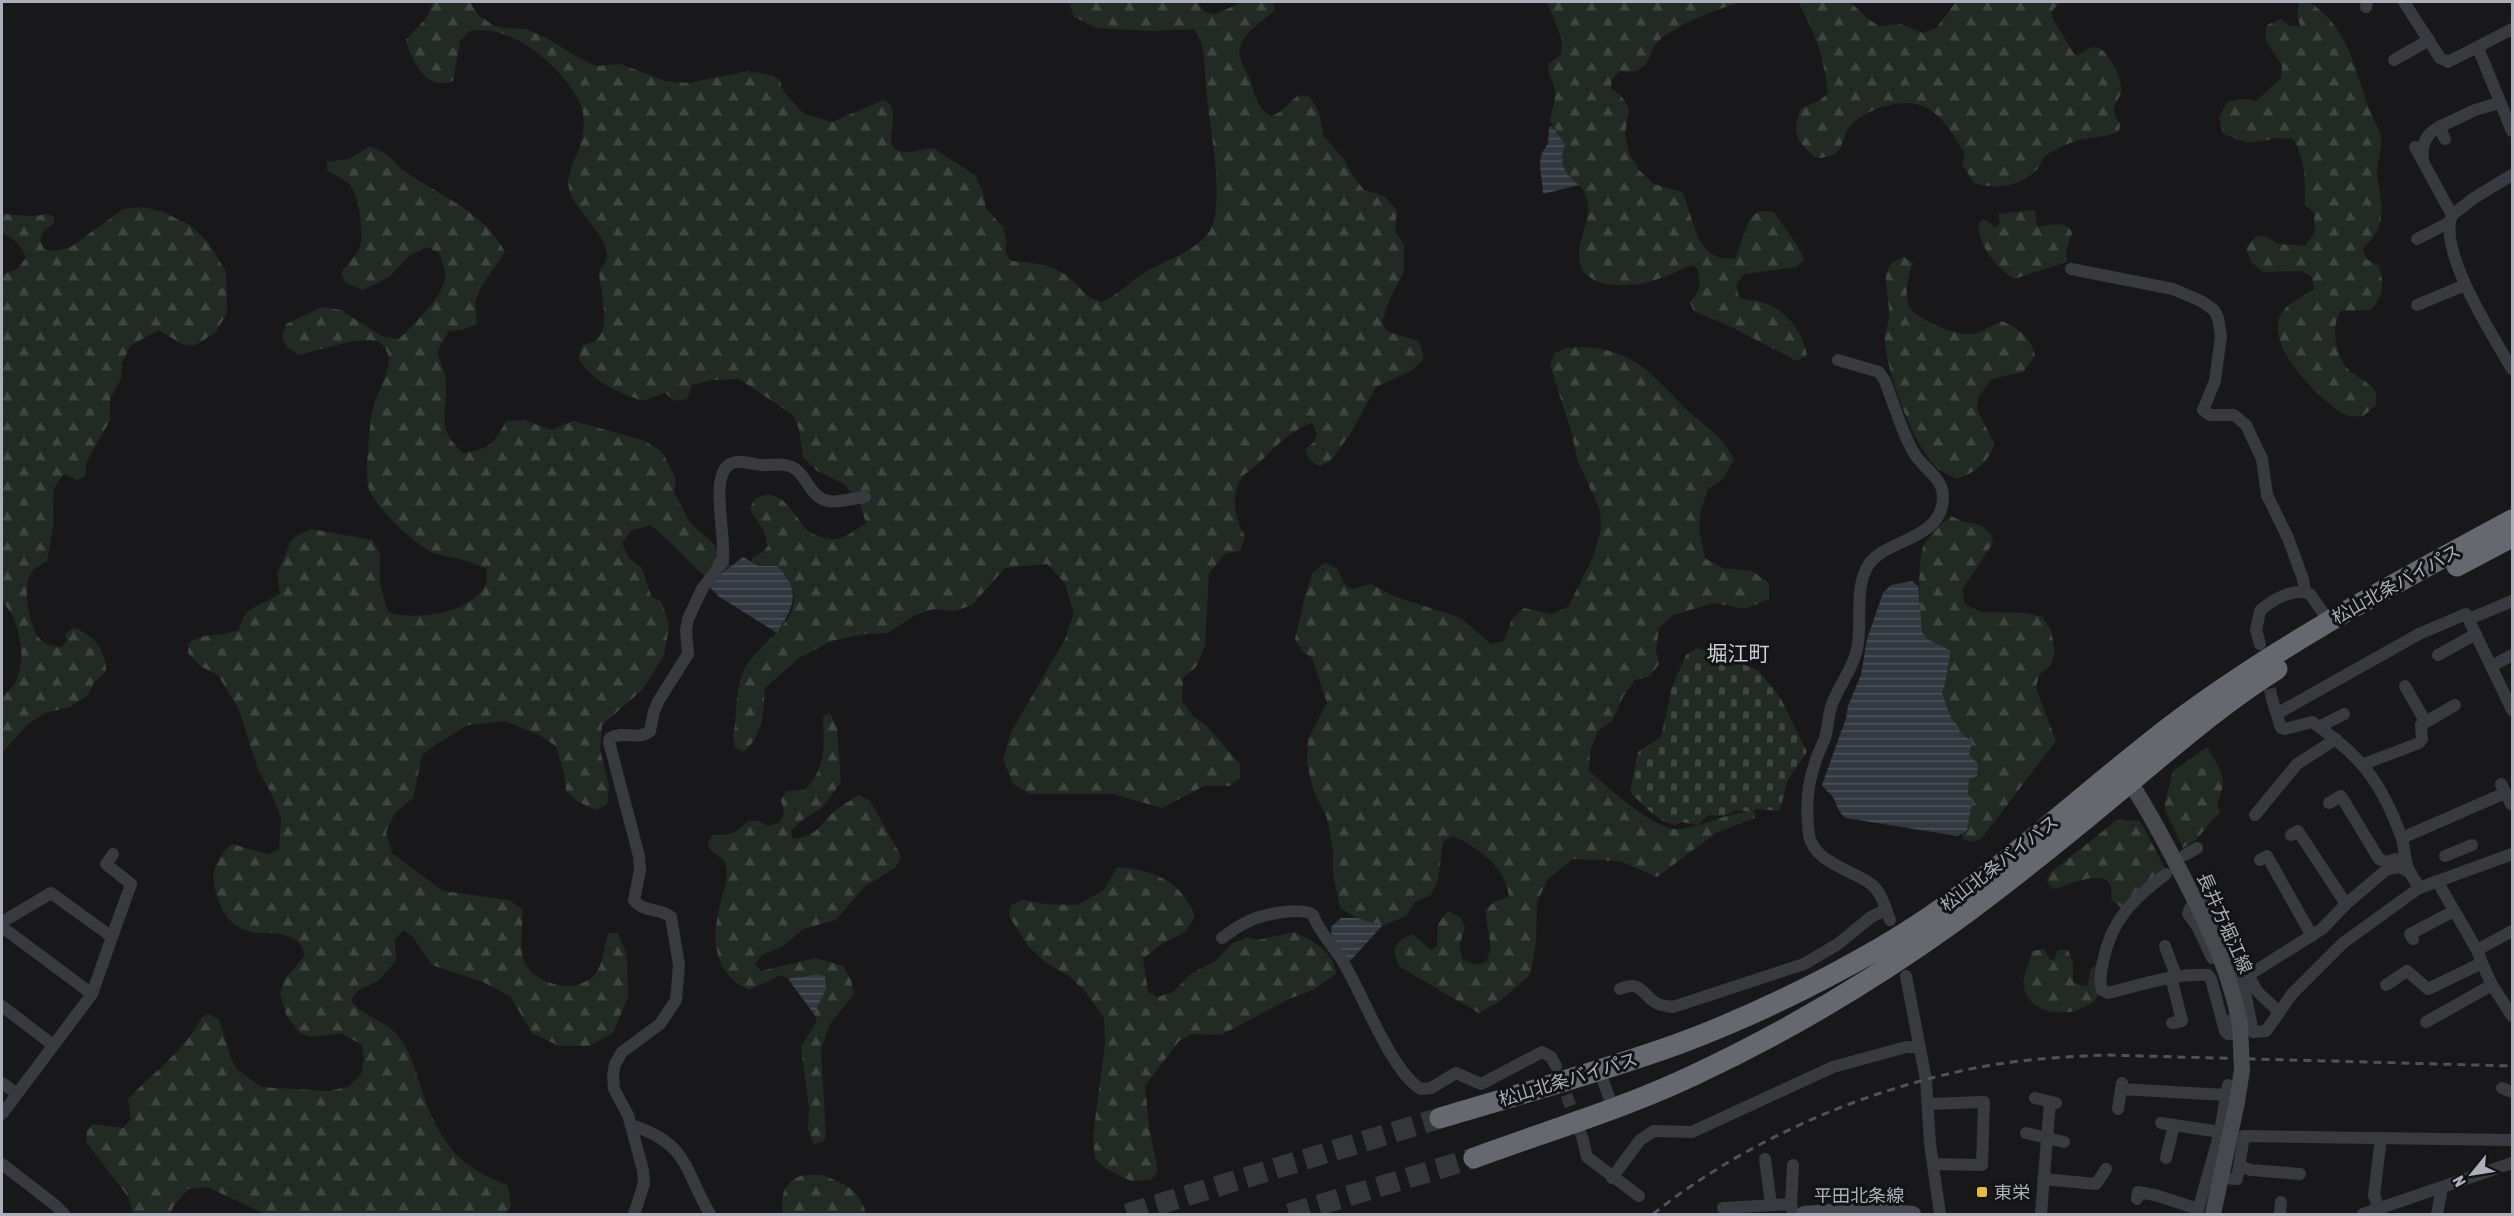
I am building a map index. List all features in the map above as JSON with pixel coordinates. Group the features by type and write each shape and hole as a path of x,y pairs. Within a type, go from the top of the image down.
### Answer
{"highway":[{"name":"松山北条バイパス","path":"1474,1158 1613,1108 1701,1071 1798,1021 1893,963 1952,924 2125,775 2172,725 2260,663 2329,621 2512,520"},
{"name":"松山北条バイパス","path":"1440,1118 1599,1070 1678,1043 1757,1012 1833,975 1884,946 1949,903 2125,775 2184,738 2269,674 2366,615 2512,537"}],"main road":[{"name":"長井方堀江線","path":"2125,775 2150,812 2197,904 2227,971 2242,1030 2242,1070 2230,1094 2221,1178 2202,1213"},
{"name":"平田北条線","path":"1796,1211 1886,1211 1913,1215"}],"street":[{"path":"2404,2 2442,60 2448,63 2512,29"},
{"path":"2394,60 2429,40"},
{"path":"2478,48 2512,131"},
{"path":"2423,161 2422,152 2430,132 2475,110 2499,103"},
{"path":"2439,127 2445,140"},
{"path":"2415,147 2451,218 2451,240 2465,285 2512,369"},
{"path":"2417,239 2451,218 2474,198 2512,175"},
{"path":"2072,269 2173,289 2201,301 2214,310 2221,336 2215,381 2203,410 2210,415 2234,415 2246,425 2262,459 2267,495 2288,538 2305,591 2314,598 2329,621"},
{"path":"2417,305 2465,285"},
{"path":"1620,989 1637,987 1660,1005 1673,1007 1804,964 1838,944 1871,917 1888,915 1882,897 1871,885 1817,852 1809,836 1808,800 1814,765 1825,738 1831,707 1857,649 1860,592 1864,574 1870,562 1878,556 1925,530 1935,520 1943,498 1936,478 1913,451 1885,381 1879,372 1838,360"},
{"path":"634,1215 644,1184 640,1155 632,1125 612,1083 615,1064 622,1052 650,1033 666,1016 676,1000 679,965 671,917 663,912 640,906 634,900 640,870 639,855 609,742 610,738 620,734 642,737 650,731 659,700 687,654 688,619 702,588 723,561 720,491 721,476 724,470 739,461 759,465 779,464 793,467 800,473 811,490 828,501 865,497"},
{"path":"2260,644 2256,630 2260,611 2273,601 2305,591"},
{"path":"2469,619 2512,601"},
{"path":"2278,714 2419,634 2466,614 2512,710"},
{"path":"2438,655 2476,634"},
{"path":"2492,666 2512,655"},
{"path":"2404,686 2425,721"},
{"path":"2272,699 2278,714 2278,725 2281,728 2312,722 2337,739 2364,764 2384,795 2402,838 2409,868 2420,888"},
{"path":"2364,764 2419,742 2422,739 2421,725 2455,705"},
{"path":"2319,727 2344,714"},
{"path":"2254,814 2297,764 2337,739"},
{"path":"2402,838 2506,794"},
{"path":"2329,803 2341,796 2379,859 2386,862 2396,859 2409,868"},
{"path":"2291,835 2298,831 2346,904"},
{"path":"2185,855 2197,848"},
{"path":"2445,856 2467,848 2470,870"},
{"path":"2,1114 92,994 131,884 106,864 113,854"},
{"path":"2166,874 2145,889 2123,911 2114,927 2100,981 2102,990 2108,993 2174,977 2192,974 2208,975 2224,1031 2266,1031 2292,994 2343,943 2420,888 2512,854"},
{"path":"2260,860 2267,856 2312,936"},
{"path":"2279,1012 2257,991 2249,977 2322,929 2346,904 2386,870 2399,867 2409,868"},
{"path":"2437,882 2477,950 2492,985 2510,1007"},
{"path":"2,922 51,893 112,937"},
{"path":"1222,938 1258,917 1302,910 1313,915 1320,931 1344,963 1397,1062 1413,1083 1421,1089 1431,1088 1456,1072 1481,1084 1542,1052 1551,1057 1556,1066"},
{"path":"2413,939 2410,934 2454,911"},
{"path":"2,927 92,994"},
{"path":"2477,950 2512,931"},
{"path":"2164,946 2174,977 2182,1021 2172,1023"},
{"path":"2386,985 2407,971 2428,988 2482,963"},
{"path":"1906,976 1920,1047 1940,1215"},
{"path":"2426,1022 2492,985"},
{"path":"2,1006 53,1045"},
{"path":"1612,1178 1640,1140 1654,1131 1692,1132 1833,1067 1906,1047 1920,1047"},
{"path":"1599,1070 1613,1108"},
{"path":"2,1083 16,1094"},
{"path":"2118,1109 2121,1085 2230,1094 2202,1213 2155,1195 2138,1192 2137,1198"},
{"path":"2035,1098 2053,1102 2046,1138 2041,1215"},
{"path":"1928,1104 1984,1102 1982,1165 1933,1164"},
{"path":"2166,1158 2167,1124 2220,1132"},
{"path":"632,1125 660,1136 679,1153 710,1215"},
{"path":"2026,1133 2064,1142"},
{"path":"2221,1178 2237,1179 2244,1136 2512,1140"},
{"path":"2379,1209 2374,1195 2381,1138"},
{"path":"1582,1140 1587,1157 1612,1178 1639,1196"},
{"path":"1765,1159 1771,1205"},
{"path":"2363,1215 2512,1163"},
{"path":"2,1164 55,1205 64,1215"},
{"path":"1723,1208 1771,1205 1796,1211 1793,1165"},
{"path":"2239,1166 2257,1171 2300,1174"},
{"path":"2043,1179 2096,1184 2106,1169"},
{"path":"2437,1215 2442,1188"}],"green space":[{"path":"433,2 470,2 478,15 493,25 526,29 547,38 596,66 620,64 665,81 689,83 747,71 771,75 779,79 784,92 804,114 832,122 883,100 890,105 893,112 891,138 896,150 908,152 933,148 975,175 983,192 986,208 1003,227 1006,254 1011,261 1035,263 1058,270 1087,295 1102,302 1147,271 1196,245 1209,232 1214,220 1216,203 1215,161 1204,61 1201,43 1194,29 1153,31 1097,28 1074,17 1070,6 1073,2 1197,2 1205,12 1215,14 1243,2 1273,2 1275,10 1249,33 1239,51 1256,99 1271,116 1282,110 1299,95 1310,97 1319,113 1324,137 1344,159 1353,176 1364,190 1384,196 1397,210 1395,231 1404,245 1404,272 1390,298 1382,322 1388,332 1419,341 1424,358 1413,370 1376,387 1352,431 1333,458 1320,467 1310,460 1305,450 1314,442 1317,433 1312,423 1297,430 1284,440 1240,481 1235,496 1235,505 1238,521 1245,536 1240,551 1226,553 1209,573 1205,646 1196,667 1183,678 1182,701 1193,716 1205,724 1240,764 1240,778 1229,786 1204,786 1162,808 1113,794 1030,794 1013,784 1003,759 1011,732 1065,639 1074,613 1064,582 1047,564 1005,568 972,605 955,611 933,609 915,615 888,633 865,634 831,641 799,658 764,689 763,715 758,732 743,752 735,748 733,739 742,674 754,655 788,618 794,598 786,576 752,561 753,557 763,552 768,546 763,529 750,510 753,503 761,496 776,496 788,506 809,532 833,539 846,536 866,523 860,504 844,484 817,471 803,457 799,429 793,415 739,379 712,380 692,385 687,399 675,401 665,393 643,401 607,386 584,367 578,358 583,345 596,340 601,335 603,327 604,308 599,272 606,261 607,253 599,236 570,193 569,177 582,140 584,122 581,105 563,77 535,51 519,41 486,30 470,31 460,41 453,81 440,83 426,77 413,59 406,40 427,17"},
{"path":"1547,2 1745,2 1711,12 1674,30 1656,43 1643,67 1635,71 1620,71 1612,79 1611,88 1621,96 1629,108 1625,134 1629,153 1639,170 1654,184 1682,192 1698,237 1712,254 1722,258 1735,258 1751,218 1764,211 1774,212 1804,259 1797,267 1744,274 1736,285 1739,297 1776,308 1791,321 1802,338 1807,356 1797,361 1694,311 1690,303 1700,287 1698,269 1692,265 1654,280 1629,285 1596,281 1582,268 1579,250 1588,214 1587,199 1579,185 1564,172 1561,156 1564,144 1550,120 1555,93 1548,65 1561,54 1562,39"},
{"path":"1798,2 1850,2 1879,26 1900,24 1923,33 1936,28 1956,2 2060,2 2052,11 2052,17 2074,54 2078,55 2093,47 2099,48 2115,68 2121,85 2114,111 2120,124 2119,131 2082,139 2054,150 2045,156 2032,174 2017,183 2000,186 1982,185 1974,183 1962,164 1965,154 1941,119 1923,106 1898,103 1878,108 1861,117 1850,126 1837,152 1816,158 1797,136 1797,124 1801,108 1819,101 1828,93 1818,46 1810,24"},
{"path":"2309,2 2322,12 2341,35 2381,140 2377,172 2381,204 2380,222 2377,231 2363,248 2366,259 2378,265 2382,278 2381,294 2371,310 2341,311 2335,333 2341,359 2351,372 2376,392 2376,405 2362,417 2346,415 2320,396 2295,368 2279,337 2278,323 2284,310 2314,289 2312,277 2302,271 2263,272 2251,262 2246,248 2256,236 2267,237 2279,244 2305,246 2315,232 2314,213 2305,205 2304,171 2297,147 2293,139 2279,138 2248,143 2223,134 2219,118 2227,102 2241,99 2256,101 2281,78 2282,66 2265,39 2267,25 2281,19 2290,26 2300,26 2297,14 2299,3"},
{"path":"370,146 386,154 403,170 473,215 496,238 505,252 481,287 475,302 477,324 462,330 449,331 437,352 446,380 444,421 454,444 463,453 479,450 494,440 506,421 525,420 551,430 573,421 643,440 662,452 676,479 674,492 690,523 710,540 731,566 712,581 650,525 631,531 622,543 629,558 642,568 651,596 662,602 669,626 664,655 643,689 602,725 600,749 609,787 607,805 595,810 577,801 566,791 556,746 539,735 505,721 468,725 422,755 413,798 395,813 386,832 392,853 443,891 509,900 522,909 523,958 531,972 540,978 562,985 584,983 593,977 601,964 609,933 618,933 627,956 628,997 613,1033 589,1046 559,1046 532,1033 510,996 483,982 432,965 413,937 404,930 395,939 396,961 378,981 359,990 351,1000 362,1011 393,1030 398,1036 410,1056 425,1101 440,1133 462,1160 508,1186 511,1207 504,1214 265,1214 207,1187 188,1189 173,1207 171,1214 133,1214 129,1198 86,1142 87,1131 93,1124 123,1128 131,1119 128,1099 178,1050 202,1017 208,1014 219,1019 231,1059 237,1069 261,1087 327,1091 348,1087 361,1074 364,1058 362,1045 341,1033 311,1037 300,1033 287,1017 280,994 284,980 305,955 299,943 282,935 256,933 243,929 230,920 218,900 213,878 218,861 224,852 232,844 268,854 279,850 281,818 272,795 258,770 239,710 218,675 200,666 188,653 189,643 200,637 239,630 241,622 249,611 280,593 277,574 291,541 311,529 373,540 380,555 380,585 388,612 413,616 457,608 479,594 486,582 487,569 461,559 434,553 419,544 402,530 377,503 368,486 368,445 371,420 374,404 389,366 388,353 383,345 372,340 362,341 298,355 286,346 282,336 286,324 322,307 341,310 381,336 399,339 421,317 441,290 445,272 443,265 439,253 427,247 410,255 389,277 363,290 345,282 341,273 360,245 360,216 352,188 346,181 327,170 327,162 349,159"},
{"path":"143,207 163,212 190,225 208,242 226,272 227,313 216,332 194,346 182,344 158,330 130,346 122,363 121,379 110,399 110,420 87,461 85,476 77,480 65,474 59,480 53,499 54,520 47,561 33,570 27,586 30,616 40,639 50,645 62,647 67,641 65,634 73,628 87,634 97,644 104,657 106,672 94,682 88,695 70,707 45,713 27,725 2,753 2,697 15,683 19,674 21,652 18,629 9,609 2,602 2,275 17,269 26,258 17,242 2,233 2,214 33,216 47,214 54,217 54,224 44,230 40,241 44,249 55,251 71,247 123,209"},
{"path":"2035,210 2037,227 2057,224 2070,229 2072,233 2066,252 2067,262 2014,279 1989,255 1981,240 1979,223 1982,220 1988,221 1994,227 2000,223 1998,214"},
{"path":"1904,257 1913,263 1907,283 1907,299 1911,309 1918,315 1947,330 1965,334 1980,332 2002,321 2023,334 2031,344 2035,356 2023,372 1992,379 1978,397 1977,409 1995,445 1980,467 1957,479 1940,470 1921,447 1904,412 1887,358 1885,340 1889,312 1887,272 1895,261"},
{"path":"1582,347 1615,353 1639,365 1723,442 1734,459 1723,479 1708,489 1701,509 1699,529 1705,558 1722,568 1752,571 1769,583 1769,599 1745,609 1714,603 1673,615 1659,628 1656,651 1659,664 1650,676 1635,680 1624,695 1612,721 1598,731 1590,751 1589,771 1634,808 1672,829 1691,827 1745,812 1754,811 1755,818 1716,833 1657,877 1620,861 1573,859 1548,879 1537,902 1536,943 1530,975 1500,1001 1479,1013 1400,967 1395,951 1401,940 1412,934 1431,950 1437,946 1438,924 1448,911 1461,918 1465,928 1459,946 1463,960 1477,965 1486,962 1491,948 1485,910 1495,901 1509,897 1507,886 1490,860 1453,836 1443,842 1438,880 1431,895 1415,902 1406,916 1382,926 1357,918 1340,908 1333,873 1333,851 1327,818 1313,789 1307,763 1308,739 1327,703 1312,658 1302,651 1295,639 1313,572 1325,563 1337,568 1344,583 1352,589 1371,584 1393,596 1461,618 1491,644 1504,641 1512,619 1524,608 1552,614 1568,607 1594,555 1601,528 1600,510 1577,459 1572,434 1550,365 1555,353 1566,348"},
{"path":"1951,516 1964,522 1981,525 1991,534 1993,543 1962,590 1965,604 1981,612 2026,613 2042,617 2051,630 2055,652 2051,665 2039,675 2036,688 2056,741 1981,839 1970,842 1963,839 1962,834 1967,830 1972,803 1968,792 1969,755 1962,736 1951,721 1942,693 1947,678 1950,651 1925,637 1921,628 1919,605 1919,576 1923,547 1939,526"},
{"path":"1698,648 1758,670 1780,697 1807,752 1787,781 1780,811 1737,810 1724,816 1709,815 1697,825 1681,822 1675,825 1656,816 1630,792 1638,752 1661,737 1672,687 1686,655"},
{"path":"830,713 837,727 841,782 823,807 801,821 791,831 793,839 813,833 835,811 859,795 870,801 901,856 896,867 864,887 836,920 803,929 785,945 762,955 755,964 761,971 816,958 843,966 851,980 854,994 830,1024 821,1048 826,1137 822,1142 814,1144 808,1129 809,1108 801,1047 817,1021 814,1014 826,989 817,974 788,979 781,975 749,990 728,974 717,953 716,940 718,914 727,872 725,861 710,850 708,842 713,835 732,833 748,821 759,821 768,826 779,823 784,813 781,800 786,791 805,790 817,773 824,746 823,716"},
{"path":"2207,747 2222,774 2221,795 2217,804 2220,811 2196,840 2183,848 2165,810 2165,803 2173,771"},
{"path":"2117,820 2140,821 2165,868 2122,908 2111,900 2111,888 2108,881 2101,878 2083,880 2055,889 2050,887 2047,880 2050,873"},
{"path":"1117,867 1143,871 1165,880 1183,894 1195,917 1185,932 1163,943 1143,959 1148,992 1157,997 1173,992 1192,973 1217,960 1231,944 1248,937 1258,940 1294,932 1315,943 1327,953 1336,974 1313,990 1289,999 1221,1035 1192,1034 1179,1041 1145,1086 1149,1127 1158,1171 1151,1180 1131,1181 1106,1169 1095,1158 1093,1136 1105,1044 1104,1018 1085,991 1069,976 1046,963 1028,946 1009,916 1011,905 1022,900 1046,904 1077,905 1104,890"},
{"path":"2044,949 2050,960 2054,960 2058,950 2068,950 2073,963 2073,982 2087,987 2091,969 2099,962 2099,995 2092,1003 2082,1009 2058,1013 2037,1006 2029,998 2023,983 2032,951"},
{"path":"822,1175 856,1193 866,1214 783,1214 782,1198 789,1183 800,1176"}],"shaded area":[{"path":"1552,126 1565,144 1562,162 1566,172 1579,185 1543,194 1540,162 1548,144 1549,127"},
{"path":"743,557 759,566 777,566 790,584 793,599 791,607 777,633 718,596 709,586 712,581"},
{"path":"1912,581 1918,586 1922,632 1927,639 1951,651 1942,693 1956,726 1972,741 1969,755 1978,764 1977,776 1969,779 1968,792 1972,803 1967,831 1957,836 1846,818 1822,785 1846,718 1848,706 1861,675 1867,639 1883,593 1891,585"},
{"path":"1341,918 1357,918 1382,926 1350,961 1339,950 1332,938 1331,927"},
{"path":"817,974 825,976 826,989 814,1014 788,979"}],"tunnel":[{"path":"2266,671 2272,699"},
{"path":"1560,1078 1583,1140"},
{"path":"1127,1214 1440,1118"},
{"path":"1289,1214 1474,1158"}],"railway":[{"path":"1653,1214 1723,1166 1799,1125 1879,1094 1920,1081 1979,1067 2034,1060 2107,1055 2512,1066"}],"place":[{"name":"東栄","path":"1982,1192"}],"district":[{"name":"堀江町","path":"1738,653"}]}
